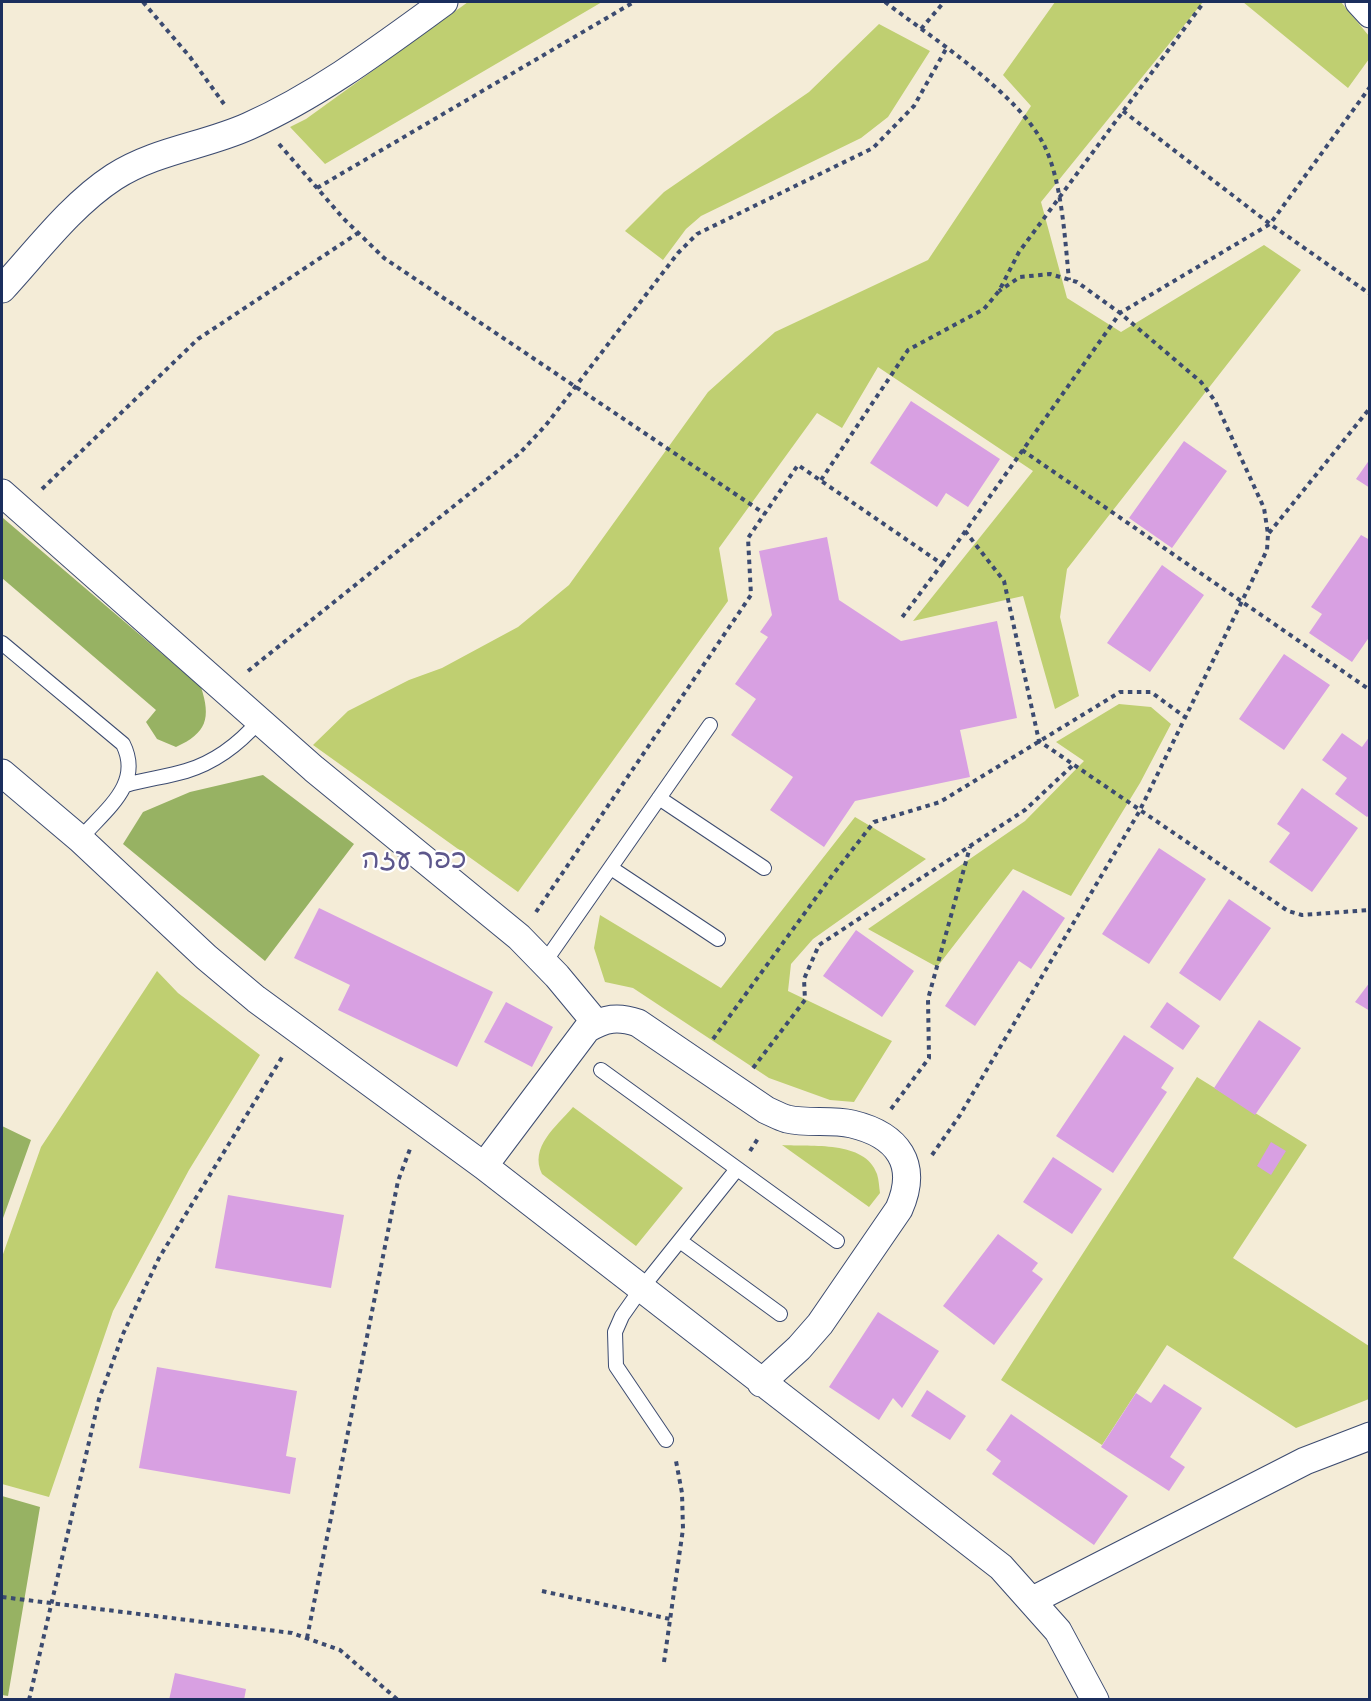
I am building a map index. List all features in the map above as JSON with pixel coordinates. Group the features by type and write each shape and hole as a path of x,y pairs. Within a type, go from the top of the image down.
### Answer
{"street":[{"path":"2,288 86,201 111,179 140,161 250,125 294,104 370,56 444,2"},
{"path":"1359,2 1370,14"},
{"path":"11,502 259,721 519,937 596,1023"},
{"path":"2,773 80,839 206,957 299,1030 484,1166 1001,1567 1033,1600 1058,1631 1095,1700"},
{"path":"484,1166 587,1029 596,1023 622,1017 638,1023 766,1110 786,1118 851,1124 888,1139 901,1152 907,1174 906,1191 899,1209 820,1324 799,1348 761,1383"},
{"path":"1033,1600 1305,1461 1370,1436"}],"lane":[{"path":"2,643 123,744 129,757 130,773 126,785 80,839"},
{"path":"126,785 151,777 185,771 216,758 242,740 259,721"},
{"path":"544,963 710,725"},
{"path":"659,798 764,868"},
{"path":"611,868 718,939"},
{"path":"601,1070 837,1240"},
{"path":"666,1440 616,1366 615,1332 622,1316 641,1289 737,1169"},
{"path":"680,1240 780,1314"}],"path":[{"path":"143,2 250,125 317,188 384,258 765,514"},
{"path":"317,188 634,2"},
{"path":"885,2 1007,97 1028,120 1045,146 1059,197 1070,280"},
{"path":"921,29 944,2"},
{"path":"820,480 908,350 984,309 999,291 1019,252 1204,2"},
{"path":"225,690 520,453 546,426 678,253 697,234 873,148 914,106 946,49"},
{"path":"900,620 1120,313 1270,224 1370,87"},
{"path":"1123,111 1270,224 1370,294"},
{"path":"11,502 198,339 358,233"},
{"path":"906,1191 960,1115 1139,812 1267,550 1268,534 1263,508 1215,401 1201,382 1120,313 1077,282 1050,274 1020,277 999,291"},
{"path":"1268,534 1370,408"},
{"path":"1022,450 1370,690"},
{"path":"519,937 751,595 748,538 798,465 942,564"},
{"path":"965,531 1004,581 1039,741 1139,812 1288,911 1302,915 1370,910"},
{"path":"696,1063 831,877 874,822 940,802 1120,692 1151,692 1185,717"},
{"path":"736,1090 805,1000 804,979 819,945 1025,810 1073,765"},
{"path":"874,1132 929,1058 928,999 970,846"},
{"path":"29,1700 99,1399 123,1334 159,1258 299,1030"},
{"path":"307,1638 398,1181 421,1121"},
{"path":"664,1662 683,1529 682,1492 675,1459 666,1440"},
{"path":"542,1591 670,1619"},
{"path":"2,1597 292,1633 340,1650 398,1700"}],"green space":[{"path":"468,2 602,2 325,164 290,127 306,119"},
{"path":"1055,2 1203,2 1041,202 1067,298 1121,332 1264,245 1301,270 1067,569 1060,617 1079,696 1055,709 1023,596 913,621 1033,471 878,367 842,428 817,413 719,548 728,601 518,892 313,745 348,711 409,680 442,668 518,627 569,585 708,392 775,332 928,260 1031,106 1003,75"},
{"path":"1243,2 1341,2 1369,36 1369,59 1348,88"},
{"path":"879,24 930,51 888,117 861,138 701,216 686,229 663,260 625,231 664,192 809,92"},
{"path":"3,518 201,687 206,716 200,730 194,736 176,747 157,739 146,722 156,710 2,578"},
{"path":"1119,704 1151,707 1171,724 1140,783 1071,896 1013,869 937,967 868,929 1025,821 1084,761 1056,742"},
{"path":"263,775 354,844 265,961 123,844 143,812 190,792"},
{"path":"855,817 926,859 813,939 791,964 788,991 892,1041 854,1102 830,1100 769,1078 633,988 605,982 594,948 600,915 721,988"},
{"path":"157,971 178,993 260,1055 189,1170 113,1311 49,1497 2,1484 2,1257 41,1147"},
{"path":"1197,1077 1307,1145 1233,1258 1369,1346 1369,1399 1296,1428 1167,1345 1102,1445 1001,1380"},
{"path":"573,1107 683,1188 636,1246 542,1174 539,1155 542,1146 552,1130"},
{"path":"2,1126 31,1140 2,1221"},
{"path":"782,1145 822,1146 849,1150 861,1155 871,1163 877,1174 880,1193 869,1207"},
{"path":"2,1496 40,1507 8,1696 2,1695"}],"building":[{"path":"911,401 1000,459 968,507 946,493 937,507 870,463"},
{"path":"1184,441 1227,471 1172,548 1129,518"},
{"path":"1370,459 1370,488 1356,479"},
{"path":"1361,535 1370,540 1370,636 1352,662 1309,633 1322,614 1311,607"},
{"path":"827,537 839,600 901,641 997,621 1017,718 960,730 970,777 855,801 824,847 770,810 793,777 731,735 756,699 735,684 768,637 760,632 772,615 759,551"},
{"path":"1162,565 1204,595 1150,672 1107,643"},
{"path":"1284,654 1330,685 1284,750 1239,719"},
{"path":"1342,733 1362,747 1370,736 1370,814 1367,817 1335,794 1347,778 1322,760"},
{"path":"1302,788 1358,828 1312,892 1269,862 1290,833 1277,824"},
{"path":"1159,848 1206,879 1149,964 1102,934"},
{"path":"1023,890 1065,918 1031,969 1019,961 975,1026 945,1006"},
{"path":"1229,899 1271,928 1220,1001 1179,973"},
{"path":"319,908 493,992 457,1067 338,1010 350,985 294,958"},
{"path":"856,930 914,971 882,1017 823,976"},
{"path":"1370,982 1370,1011 1355,1002"},
{"path":"506,1002 553,1027 532,1067 484,1042"},
{"path":"1167,1002 1200,1026 1183,1050 1150,1027"},
{"path":"1259,1020 1301,1048 1255,1115 1214,1088"},
{"path":"1124,1035 1174,1068 1161,1088 1167,1092 1113,1173 1056,1136"},
{"path":"1271,1142 1286,1151 1271,1175 1257,1166"},
{"path":"1053,1157 1102,1189 1072,1234 1023,1202"},
{"path":"228,1195 344,1215 331,1288 215,1268"},
{"path":"998,1234 1038,1263 1032,1271 1043,1279 994,1345 943,1306"},
{"path":"878,1312 939,1351 902,1408 893,1398 879,1420 829,1387"},
{"path":"157,1367 297,1391 286,1456 296,1458 290,1494 139,1468"},
{"path":"1164,1384 1202,1408 1170,1457 1185,1467 1169,1491 1101,1447 1136,1393 1151,1403"},
{"path":"927,1390 966,1416 950,1440 911,1416"},
{"path":"1011,1414 1128,1496 1094,1545 992,1474 1001,1461 986,1450"},
{"path":"175,1673 246,1689 244,1700 169,1700"}],"district":[{"name":"כפר עזה","path":"414,861"}]}
